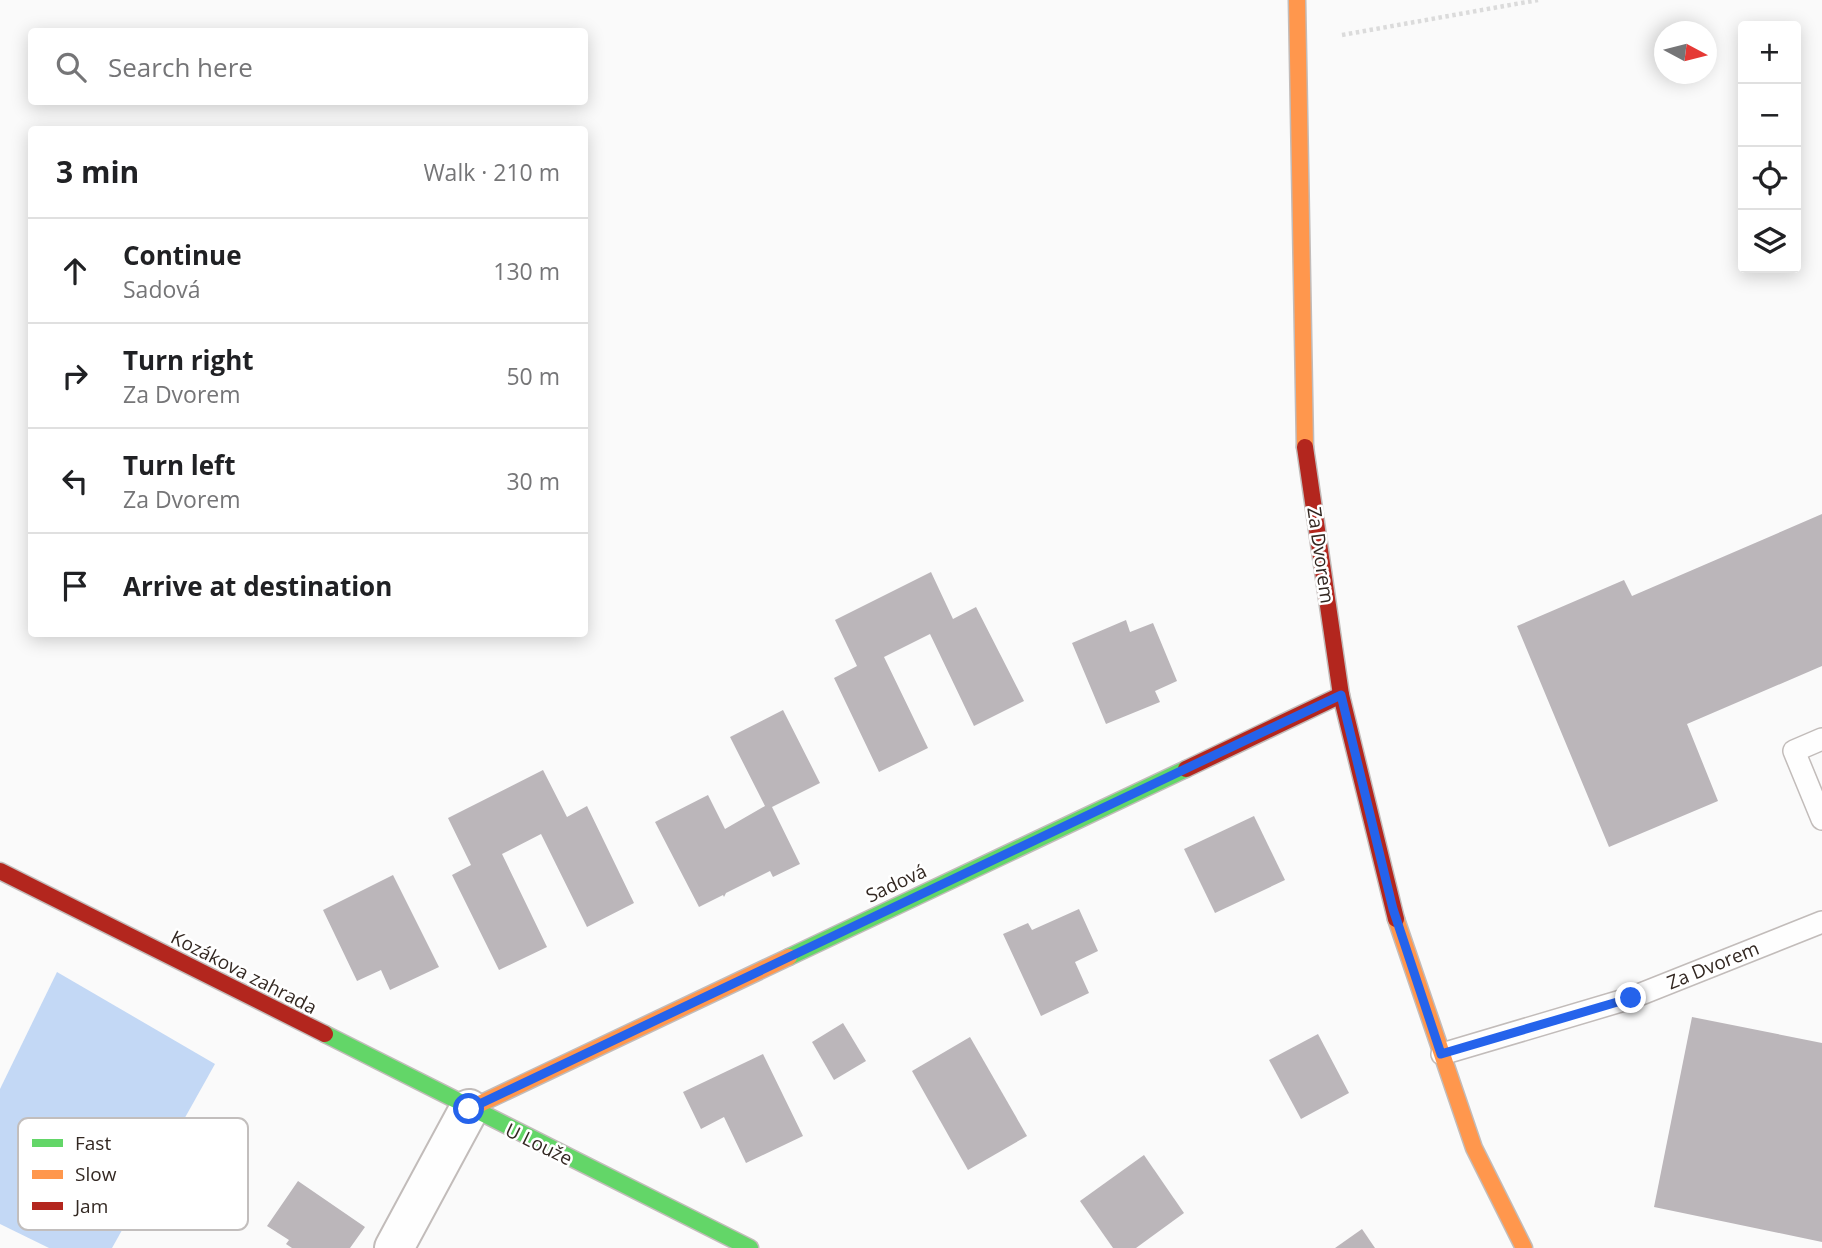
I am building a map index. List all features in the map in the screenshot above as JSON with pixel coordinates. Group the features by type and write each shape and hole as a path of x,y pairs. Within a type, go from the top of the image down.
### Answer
{"street":[{"name":"Za Dvorem","path":"1297,0 1304,442 1341,695 1393,909 1474,1148 1524,1248"},
{"name":"Sadová","path":"469,1109 1341,695"},
{"name":"Kozákova zahrada","path":"0,871 469,1109"},
{"path":"394,1248 469,1109"},
{"name":"U Louže","path":"469,1109 750,1248"}],"lane":[{"path":"1822,739 1794,751 1822,820"},
{"name":"Za Dvorem","path":"1441,1054 1631,998 1822,922"}],"path":[{"path":"1296,43 1538,0"}],"water":[{"path":"57,972 215,1064 185,1118 18,1118 18,1230 122,1230 112,1248 49,1248 0,1224 0,1089"}],"building":[{"path":"1822,514 1822,666 1687,724 1718,801 1609,847 1517,626 1624,580 1632,596"},
{"path":"931,572 953,619 976,607 1024,701 974,726 930,634 884,657 928,748 879,772 834,678 857,666 835,620"},
{"path":"1126,620 1130,632 1153,623 1177,681 1155,691 1160,702 1106,724 1072,643"},
{"path":"783,710 820,783 772,807 800,864 773,877 770,871 726,893 724,897 723,895 699,907 655,822 708,795 725,829 765,806 730,737"},
{"path":"543,770 567,817 587,806 634,903 587,927 541,834 502,854 547,947 499,970 452,875 471,865 448,818"},
{"path":"1254,816 1285,880 1215,913 1184,849"},
{"path":"393,875 439,967 390,990 381,970 357,981 323,910"},
{"path":"1079,909 1098,951 1075,962 1089,993 1041,1016 1003,934 1028,923 1032,930"},
{"path":"1692,1017 1822,1043 1822,1242 1654,1207"},
{"path":"843,1023 866,1061 834,1080 812,1042"},
{"path":"1318,1034 1349,1093 1301,1119 1269,1060"},
{"path":"970,1037 1027,1136 968,1170 912,1071"},
{"path":"763,1054 803,1136 746,1163 724,1117 701,1129 683,1092"},
{"path":"1144,1155 1184,1213 1136,1248 1113,1248 1080,1201"},
{"path":"298,1181 365,1227 350,1248 292,1248 286,1244 289,1240 267,1226"},
{"path":"1362,1229 1375,1248 1335,1248"}],"traffic: fast":[{"path":"789,957 1186,769"},
{"path":"325,1034 750,1248"}],"traffic: slow":[{"path":"1297,0 1305,447"},
{"path":"1396,919 1474,1148 1524,1248"},
{"path":"469,1109 789,957"}],"traffic: jam":[{"path":"1305,447 1341,695 1396,919"},
{"path":"1186,769 1341,695"},
{"path":"0,871 325,1034"}],"route":[{"path":"469,1109 1341,695 1393,909 1441,1054 1631,998"}]}
